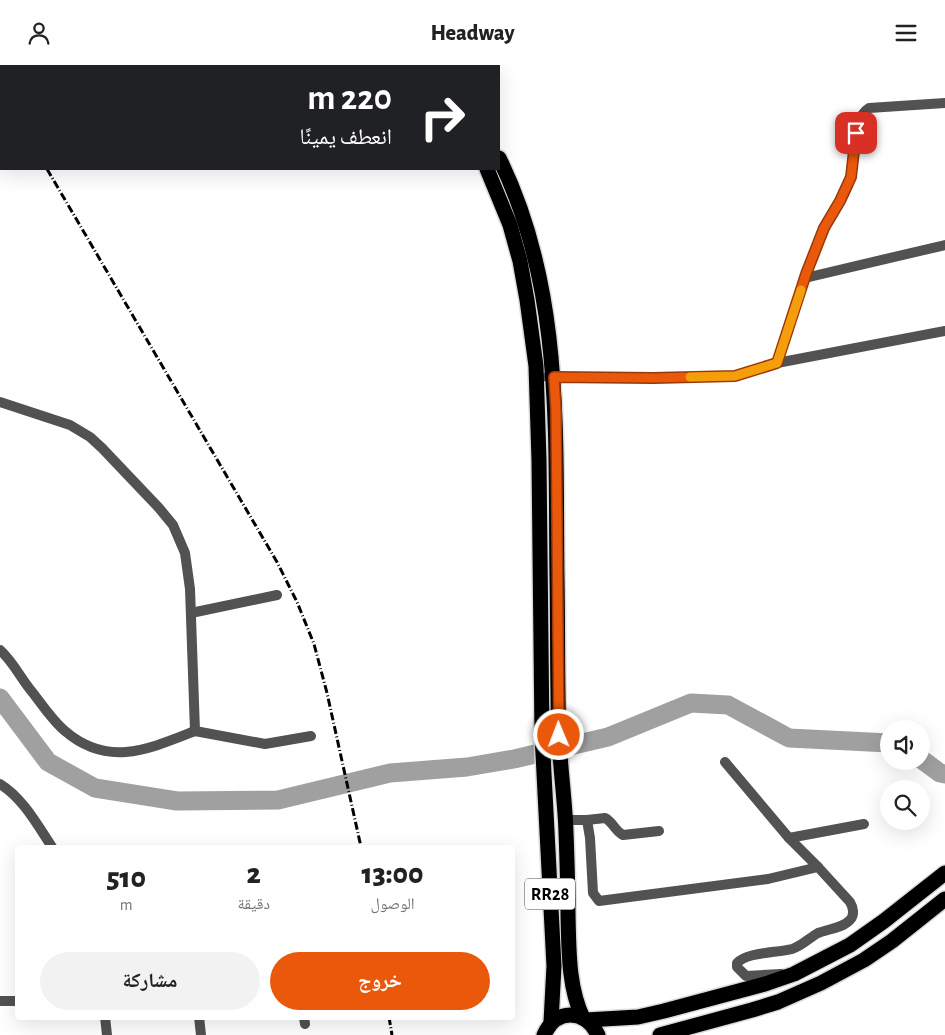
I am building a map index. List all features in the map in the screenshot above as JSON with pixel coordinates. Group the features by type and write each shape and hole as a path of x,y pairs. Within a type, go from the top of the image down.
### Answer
{"highway":[{"name":"RR28","path":"500,161 525,224 537,263 548,318 556,411 559,735 565,818 571,971 577,1006 598,1035"},
{"name":"RR28","path":"487,170 510,225 520,261 532,336 536,377 539,460 542,735 554,966 544,1031"},
{"path":"585,1019 638,1017 765,984 794,974 850,945 945,873"},
{"path":"660,1035 778,1002 821,983 864,960 942,906"},
{"name":"RR28","path":"544,1031 559,1017 571,1015 585,1019"}],"street":[{"path":"777,363 805,278 824,228 840,201 851,177 857,127 863,111 883,106 945,103"},
{"path":"805,278 945,245"},
{"path":"536,377 653,378 735,376 777,363 945,331"},
{"path":"0,401 70,425 90,437 173,525 185,553 190,589 195,731"},
{"path":"191,613 277,595"},
{"path":"0,650 10,659 32,692 64,730 83,744 94,749 109,753 127,752 163,743 195,731 265,743 311,736"},
{"path":"725,762 789,838 850,902 853,911 850,920 818,934 795,948 745,957 737,963 737,967 746,976 794,974"},
{"path":"0,784 8,789 31,816 51,845"},
{"path":"565,818 587,821 606,818 618,833 623,835 659,831"},
{"path":"587,821 593,893 599,901 768,879 818,867"},
{"path":"789,838 864,824"},
{"path":"0,1001 15,1001"},
{"path":"105,1020 107,1035"},
{"path":"199,1020 201,1035"}],"waterway":[{"path":"0,698 48,762 95,788 177,801 278,800 390,773 467,767 514,759 608,737 691,703 728,705 789,738 880,743"},
{"path":"930,766 940,773 945,774"}],"railway":[{"path":"48,170 277,562 297,602 314,644 327,693 361,845"},
{"path":"390,1020 392,1035"}],"slow traffic":[{"path":"690,377 735,376 777,363 801,290"}],"route":[{"path":"559,735 556,411 554,377 653,378 735,376 777,363 806,274 824,228 840,201 851,177 856,133"}]}
